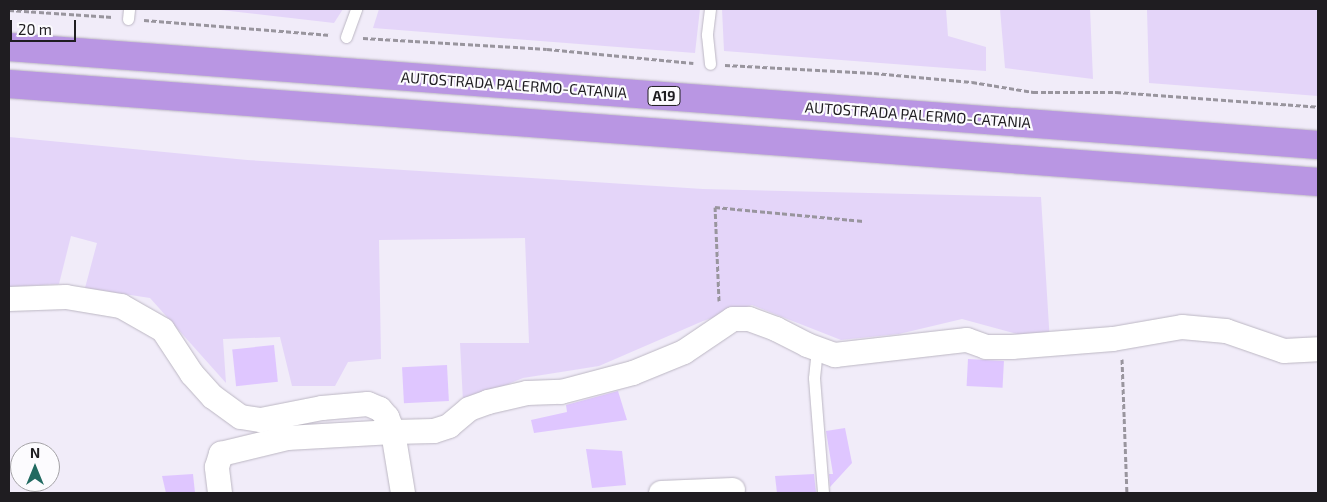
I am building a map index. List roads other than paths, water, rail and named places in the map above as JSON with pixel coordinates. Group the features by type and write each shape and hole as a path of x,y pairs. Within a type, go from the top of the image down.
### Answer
{"highway":[{"name":"AUTOSTRADA PALERMO-CATANIA","path":"9,47 1318,145"},
{"path":"9,84 1318,182"}],"street":[{"path":"9,298 66,297 121,306 163,330 197,380 213,397 241,416 261,420 322,408 368,404 380,409 388,417 393,432 403,493"},
{"path":"220,493 217,468 221,454 287,438 434,431 450,426 470,409 488,402 527,393 561,392 633,373 684,352 733,319 749,319 835,355 966,340 986,347 1012,347 1122,337 1182,327 1226,331 1284,351 1318,349"},
{"path":"661,493 733,490"}],"lane":[{"path":"346,37 356,9"},
{"path":"710,9 707,35 710,64"},
{"path":"817,349 814,378 823,493"}]}
